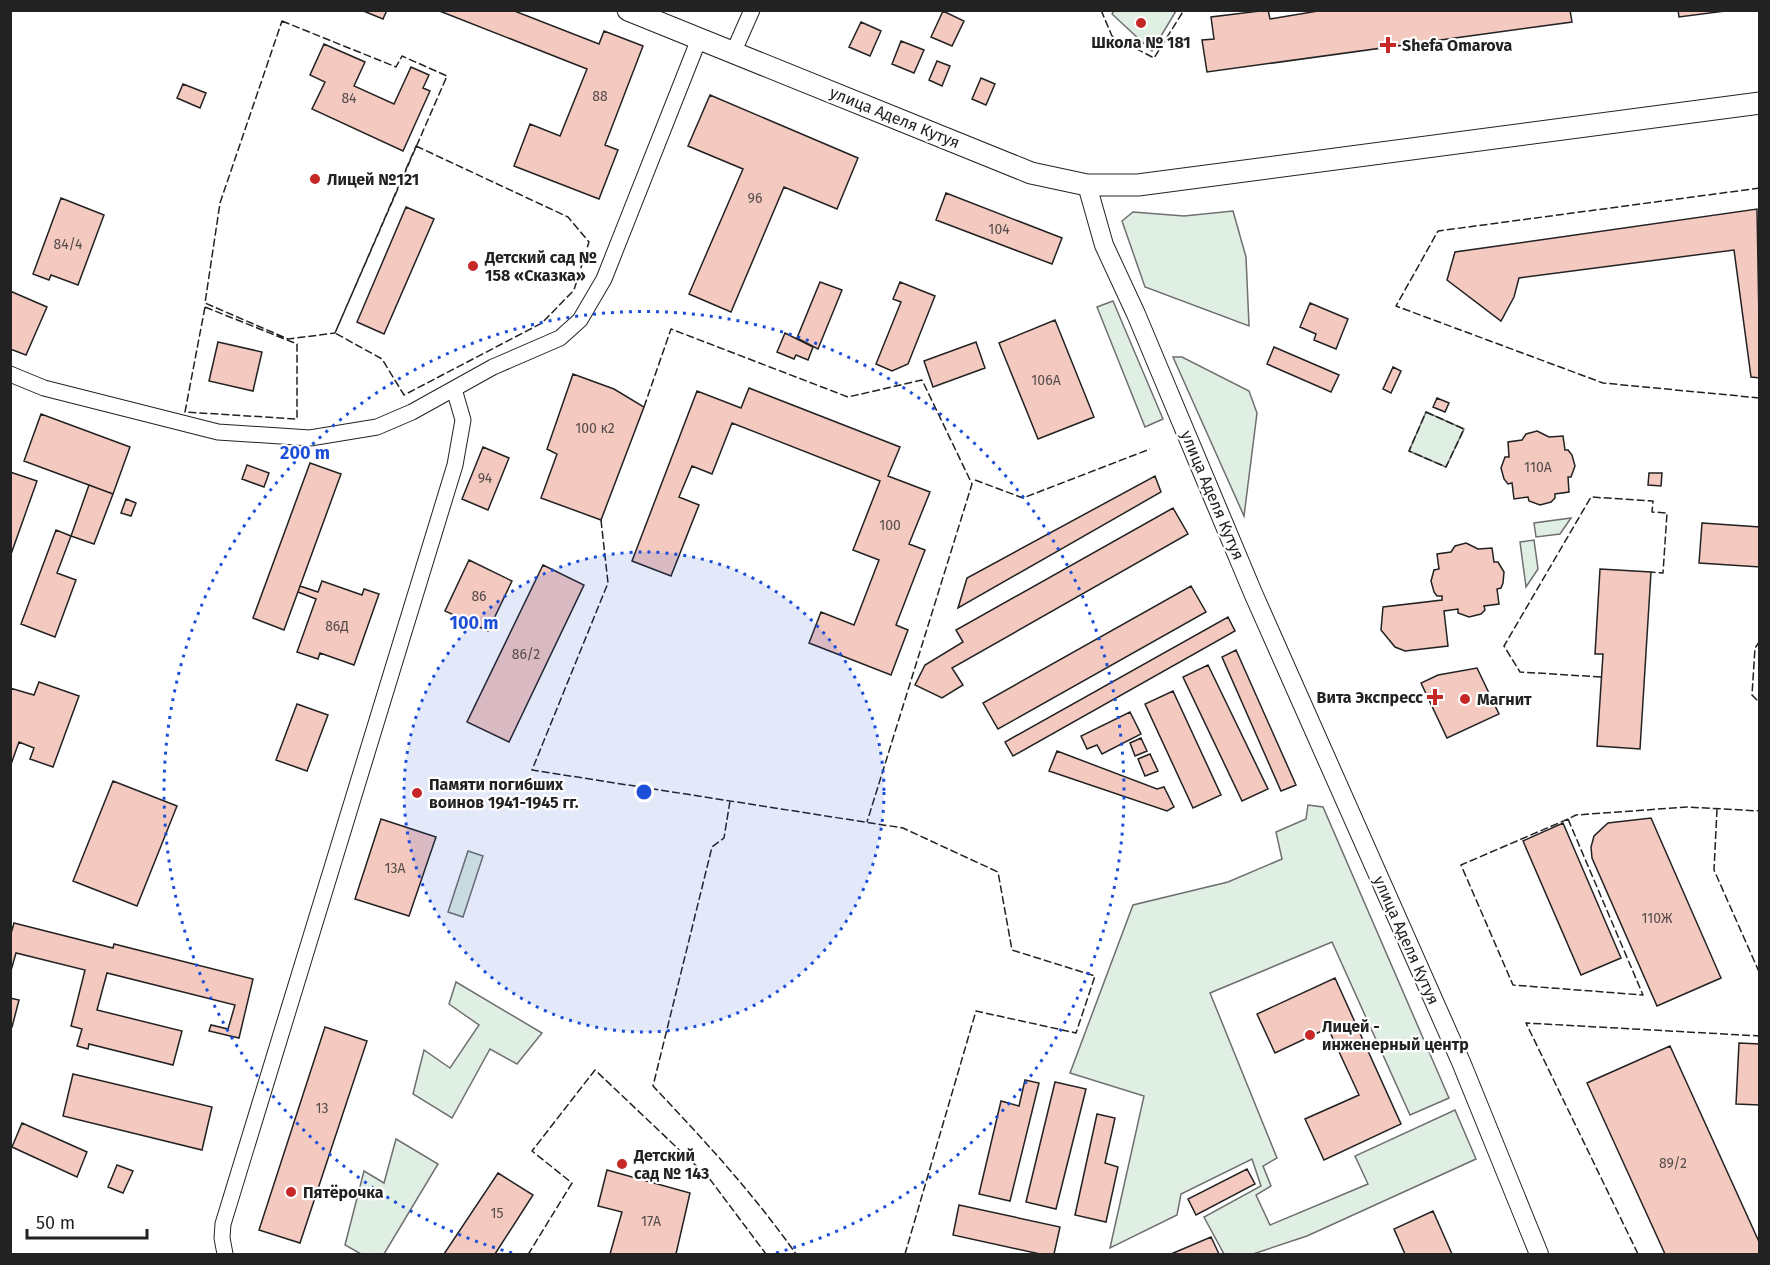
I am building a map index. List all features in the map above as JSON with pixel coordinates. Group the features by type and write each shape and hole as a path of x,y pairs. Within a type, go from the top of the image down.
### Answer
{"main road":[{"name":"улица Аделя Кутуя","path":"628,10 1031,173 1087,185"},
{"path":"1087,185 1138,185 1760,103"}],"street":[{"path":"733,52 752,10"},
{"path":"10,374 44,388 218,432 310,438 377,427 502,363 560,338 580,320 604,279 699,39"},
{"name":"улица Аделя Кутуя","path":"1087,185 1104,245 1136,314 1253,593 1461,1062 1539,1254"},
{"path":"225,1254 222,1238 223,1224 455,465 463,420 454,388"}],"green space":[{"path":"1114,10 1176,11 1152,51 1112,14"},
{"path":"1233,211 1246,257 1249,326 1145,287 1122,221 1133,212 1184,216"},
{"path":"1113,301 1163,419 1145,427 1097,307"},
{"path":"1173,357 1182,357 1249,391 1257,413 1244,516"},
{"path":"1426,412 1464,429 1446,467 1409,451"},
{"path":"1571,518 1560,534 1536,537 1534,523"},
{"path":"1534,540 1538,569 1526,587 1520,542"},
{"path":"1308,805 1323,807 1449,1098 1410,1115 1332,942 1210,993 1277,1158 1263,1166 1271,1186 1256,1195 1270,1225 1368,1184 1355,1156 1455,1110 1476,1159 1307,1236 1253,1254 1224,1254 1204,1217 1261,1186 1252,1159 1181,1194 1177,1215 1110,1248 1144,1096 1070,1073 1133,905 1228,882 1282,859 1276,832 1306,819"},
{"path":"468,851 483,856 463,917 448,912"},
{"path":"456,982 542,1033 517,1064 490,1049 452,1118 413,1094 424,1050 450,1068 479,1025 449,1004"},
{"path":"396,1139 438,1164 384,1254 361,1254 345,1245 364,1171 384,1183"}],"building":[{"path":"361,10 387,10 383,19"},
{"path":"437,10 512,10 599,44 604,31 643,46 605,145 618,150 599,199 514,166 530,124 560,136 587,69"},
{"path":"1268,10 1270,19 1324,10 1570,10 1572,22 1207,72 1202,40 1214,39 1211,17"},
{"path":"1678,10 1733,10 1679,17"},
{"path":"943,11 964,21 952,46 931,37"},
{"path":"861,22 881,31 870,56 849,47"},
{"path":"901,41 924,50 914,73 892,64"},
{"path":"324,44 365,62 354,86 394,104 411,67 429,75 423,88 430,91 403,151 312,109 325,82 310,75"},
{"path":"937,61 950,66 942,86 929,80"},
{"path":"981,78 995,84 986,105 972,99"},
{"path":"183,84 206,93 200,108 177,98"},
{"path":"710,95 858,158 837,209 784,187 731,312 689,294 743,169 688,146"},
{"path":"946,193 1062,238 1052,264 936,220"},
{"path":"61,198 104,215 78,285 51,275 49,280 33,274"},
{"path":"406,207 434,219 384,334 357,322"},
{"path":"1757,209 1760,378 1751,377 1734,250 1519,278 1514,297 1501,321 1447,280 1455,252"},
{"path":"820,282 842,290 818,349 797,338"},
{"path":"900,282 935,296 908,364 892,371 876,364 901,302 893,299"},
{"path":"10,291 47,307 26,355 10,349"},
{"path":"1310,303 1348,319 1336,349 1314,340 1316,334 1300,327"},
{"path":"1055,320 1094,417 1038,439 999,343"},
{"path":"785,333 813,347 808,360 796,355 794,359 777,352"},
{"path":"218,342 262,352 253,391 209,381"},
{"path":"976,342 985,368 933,387 924,361"},
{"path":"1274,347 1339,375 1331,392 1267,364"},
{"path":"1393,367 1401,371 1391,393 1383,389"},
{"path":"573,374 614,389 644,407 601,520 541,498 557,454 547,449"},
{"path":"749,388 900,447 888,476 930,492 909,544 925,550 896,625 908,630 891,675 809,643 821,612 854,625 879,560 853,550 880,481 732,423 712,474 692,466 679,497 699,505 671,576 632,561 697,391 741,408"},
{"path":"1437,398 1449,403 1445,412 1433,407"},
{"path":"41,414 130,447 113,494 24,461"},
{"path":"1537,431 1549,437 1563,436 1565,450 1572,455 1575,466 1571,477 1568,477 1569,492 1555,494 1551,502 1540,505 1529,501 1528,497 1514,499 1512,483 1508,484 1504,479 1501,468 1505,457 1509,457 1508,442 1522,440 1526,434"},
{"path":"483,447 509,458 488,510 462,499"},
{"path":"310,463 341,474 284,630 253,618"},
{"path":"247,465 269,473 264,487 242,479"},
{"path":"10,472 37,481 10,557"},
{"path":"1649,473 1662,473 1661,486 1648,485"},
{"path":"1155,476 1161,492 958,608 967,578"},
{"path":"89,485 113,494 94,544 71,536"},
{"path":"126,499 136,503 131,516 121,513"},
{"path":"1173,508 1188,534 952,668 963,685 942,698 915,685 925,665 963,642 956,630"},
{"path":"1702,523 1760,527 1760,567 1699,563"},
{"path":"56,530 71,536 57,573 76,580 55,637 21,624"},
{"path":"1466,543 1478,549 1492,548 1494,562 1498,562 1504,572 1501,588 1497,589 1499,604 1484,606 1485,610 1481,614 1469,617 1458,613 1458,609 1444,611 1448,646 1405,651 1395,647 1381,630 1383,607 1442,600 1442,596 1437,596 1434,592 1431,581 1434,570 1439,569 1437,554 1451,552 1455,546"},
{"path":"469,560 512,581 488,631 445,611"},
{"path":"543,565 584,585 509,742 467,722"},
{"path":"1600,569 1651,572 1640,749 1597,746 1603,654 1595,654"},
{"path":"322,581 362,595 364,589 379,594 354,665 320,653 318,659 297,652 316,599 298,592 300,586 318,592"},
{"path":"1191,586 1206,612 998,729 983,703"},
{"path":"1228,617 1235,631 1013,756 1005,742"},
{"path":"1236,650 1296,785 1281,791 1222,657"},
{"path":"1208,665 1268,789 1242,801 1183,677"},
{"path":"1477,668 1499,714 1447,738 1421,683 1438,675"},
{"path":"39,682 79,696 53,767 30,759 34,748 19,742 10,767 10,688 34,695"},
{"path":"1173,691 1221,795 1193,808 1145,704"},
{"path":"297,704 328,715 307,771 276,760"},
{"path":"1130,712 1141,734 1102,754 1097,745 1087,749 1081,736"},
{"path":"1141,738 1147,751 1135,756 1130,743"},
{"path":"1057,751 1157,789 1164,787 1174,807 1167,811 1049,771"},
{"path":"1150,754 1158,771 1145,776 1138,759"},
{"path":"113,781 177,806 137,906 73,881"},
{"path":"1651,818 1721,978 1657,1006 1592,858 1591,847 1594,836 1608,823"},
{"path":"381,819 436,837 409,916 355,899"},
{"path":"1563,823 1621,958 1581,975 1523,841"},
{"path":"14,923 113,948 114,944 253,979 239,1038 209,1031 211,1025 228,1029 235,1005 107,973 97,1010 182,1031 173,1065 89,1044 88,1049 77,1046 82,1029 71,1026 85,970 16,953 10,974 10,937"},
{"path":"1335,978 1401,1124 1324,1160 1305,1119 1359,1095 1328,1028 1275,1053 1257,1014"},
{"path":"10,998 19,1000 12,1027 10,1027"},
{"path":"325,1027 367,1041 300,1243 259,1230"},
{"path":"1739,1043 1760,1044 1760,1105 1736,1104"},
{"path":"1670,1046 1760,1244 1760,1254 1665,1254 1587,1083"},
{"path":"73,1074 212,1107 202,1150 63,1116"},
{"path":"1025,1080 1039,1083 1010,1201 979,1194 1001,1101 1019,1106"},
{"path":"1055,1082 1086,1089 1056,1209 1026,1202"},
{"path":"1097,1114 1115,1118 1105,1163 1118,1167 1106,1222 1075,1215"},
{"path":"22,1123 87,1152 77,1177 12,1147"},
{"path":"117,1165 133,1171 123,1193 108,1187"},
{"path":"1247,1169 1255,1184 1196,1215 1188,1199"},
{"path":"607,1170 690,1193 676,1254 610,1254 622,1212 598,1206"},
{"path":"498,1173 533,1195 495,1254 444,1254"},
{"path":"959,1205 1060,1227 1054,1254 1040,1254 953,1235"},
{"path":"1433,1211 1452,1254 1405,1254 1394,1229"},
{"path":"1211,1237 1219,1254 1171,1254"}],"fence":[{"path":"1101,10 1112,36 1154,58 1184,10"},
{"path":"282,21 396,67 402,56 447,76 335,333 288,339 205,303 220,203 282,21"},
{"path":"416,146 568,217 589,242 574,290 542,323 404,395 382,359 335,333 416,146"},
{"path":"1760,188 1438,231 1396,306 1603,383 1760,398"},
{"path":"205,307 297,344 297,419 185,412 205,307"},
{"path":"644,407 671,329 848,397 922,380 972,484 867,822"},
{"path":"1426,412 1464,429 1446,467 1409,451 1426,412"},
{"path":"975,480 1023,498 1150,449"},
{"path":"1601,677 1520,672 1504,646 1591,497 1653,501 1652,512 1667,513 1663,573 1651,572"},
{"path":"601,520 608,583 532,770 903,828 998,872 1012,950 1095,976 1076,1033 976,1011 905,1254"},
{"path":"1760,641 1755,648 1752,695 1760,703"},
{"path":"730,801 724,838 712,847 653,1086 745,1188 796,1254"},
{"path":"1568,819 1643,995 1513,985 1461,865 1576,815 1687,807 1760,811"},
{"path":"1717,809 1714,870 1760,974"},
{"path":"1638,1254 1526,1023 1760,1036"},
{"path":"531,1254 529,1253 572,1183 532,1151 595,1070 709,1178 766,1254"}],"place":[{"name":"Школа № 181","path":"1141,23"},
{"name":"Shefa Omarova","path":"1388,45"},
{"name":"Лицей №121","path":"315,179"},
{"name":"Детский сад № 158 «Сказка»","path":"473,266"},
{"name":"Вита Экспресс","path":"1435,697"},
{"name":"Магнит","path":"1465,699"},
{"name":"Памяти погибших воинов 1941-1945 гг.","path":"417,793"},
{"name":"Лицей - инженерный центр","path":"1310,1035"},
{"name":"Детский сад № 143","path":"622,1164"},
{"name":"Пятёрочка","path":"291,1192"}]}
